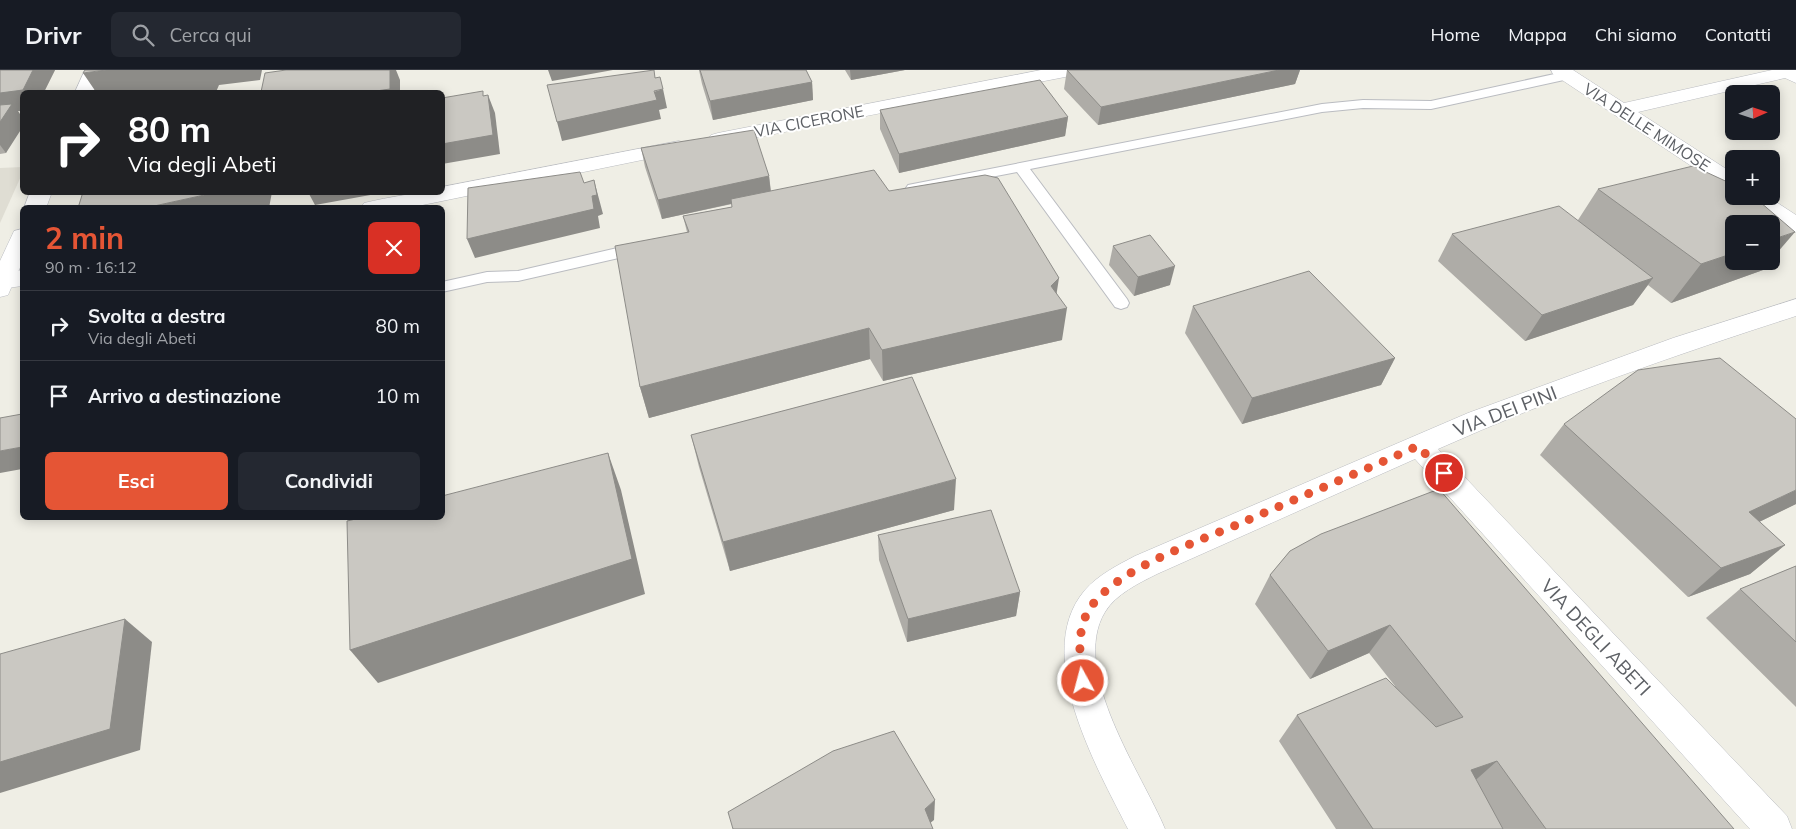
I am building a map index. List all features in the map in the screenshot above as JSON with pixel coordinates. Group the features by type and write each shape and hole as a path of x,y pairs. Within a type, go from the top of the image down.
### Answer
{"street":[{"path":"85,90 94,70"},
{"name":"VIA CICERONE","path":"445,193 1070,70"},
{"path":"1621,110 1788,72 1796,77"},
{"name":"VIA DELLE MIMOSE","path":"1564,73 1725,178"},
{"name":"VIA CICERONE","path":"387,205 437,195"},
{"path":"1766,205 1796,225"},
{"path":"9,283 20,243"},
{"name":"VIA DEI PINI","path":"1147,829 1101,735 1091,710 1083,681 1080,639 1085,619 1092,605 1124,576 1477,420 1672,348 1796,307"},
{"name":"VIA DEGLI ABETI","path":"1418,446 1774,829"}],"lane":[{"path":"894,192 1322,108 1363,104 1431,105 1564,73"},
{"path":"1020,166 1122,303"},
{"path":"445,287 487,277 518,276 652,245"}],"shaded area":[{"path":"20,167 20,178 0,223 0,168"}],"building":[{"path":"0,70 33,70 23,90 0,93"},
{"path":"85,70 106,70 83,73"},
{"path":"286,70 390,70 390,89 261,90 265,73"},
{"path":"654,70 655,78 660,77 663,89 654,91 657,100 557,122 547,85"},
{"path":"700,70 806,70 812,82 710,101"},
{"path":"1067,70 1279,70 1101,107"},
{"path":"1040,80 1068,117 899,154 880,110"},
{"path":"483,91 483,96 488,95 493,135 445,143 445,97"},
{"path":"12,104 0,122 0,105"},
{"path":"754,130 769,176 658,200 641,148"},
{"path":"1693,166 1725,181 1725,205 1764,205 1775,215 1725,215 1725,256 1701,264 1598,189"},
{"path":"874,170 889,191 985,175 998,178 1059,278 1051,286 1067,308 882,350 869,328 640,387 615,246 689,232 683,216 732,207 731,199"},
{"path":"580,172 584,183 594,180 597,195 592,196 594,209 467,239 468,188"},
{"path":"82,195 204,195 159,205 79,205"},
{"path":"1559,206 1653,278 1542,315 1452,234"},
{"path":"1780,219 1795,232 1780,237"},
{"path":"1150,235 1175,266 1138,277 1113,246"},
{"path":"1309,271 1395,358 1252,398 1193,306"},
{"path":"1720,358 1796,419 1796,490 1749,512 1785,545 1721,568 1564,424 1638,370"},
{"path":"912,377 956,479 723,542 691,435"},
{"path":"20,414 20,447 0,451 0,418"},
{"path":"608,453 632,559 350,650 347,521 445,520 445,495"},
{"path":"1439,489 1734,829 1546,829 1497,761 1471,770 1503,829 1373,829 1297,715 1386,678 1436,727 1463,717 1390,625 1328,651 1270,575 1290,551 1321,534"},
{"path":"991,510 1020,592 908,619 878,535"},
{"path":"1796,566 1796,642 1740,589"},
{"path":"125,619 110,729 0,762 0,654"},
{"path":"894,731 935,800 925,809 933,829 733,829 728,812 833,751"}],"route":[{"path":"1083,681 1080,661 1080,639 1085,619 1092,605 1124,576 1224,530 1418,446 1444,473"}]}
